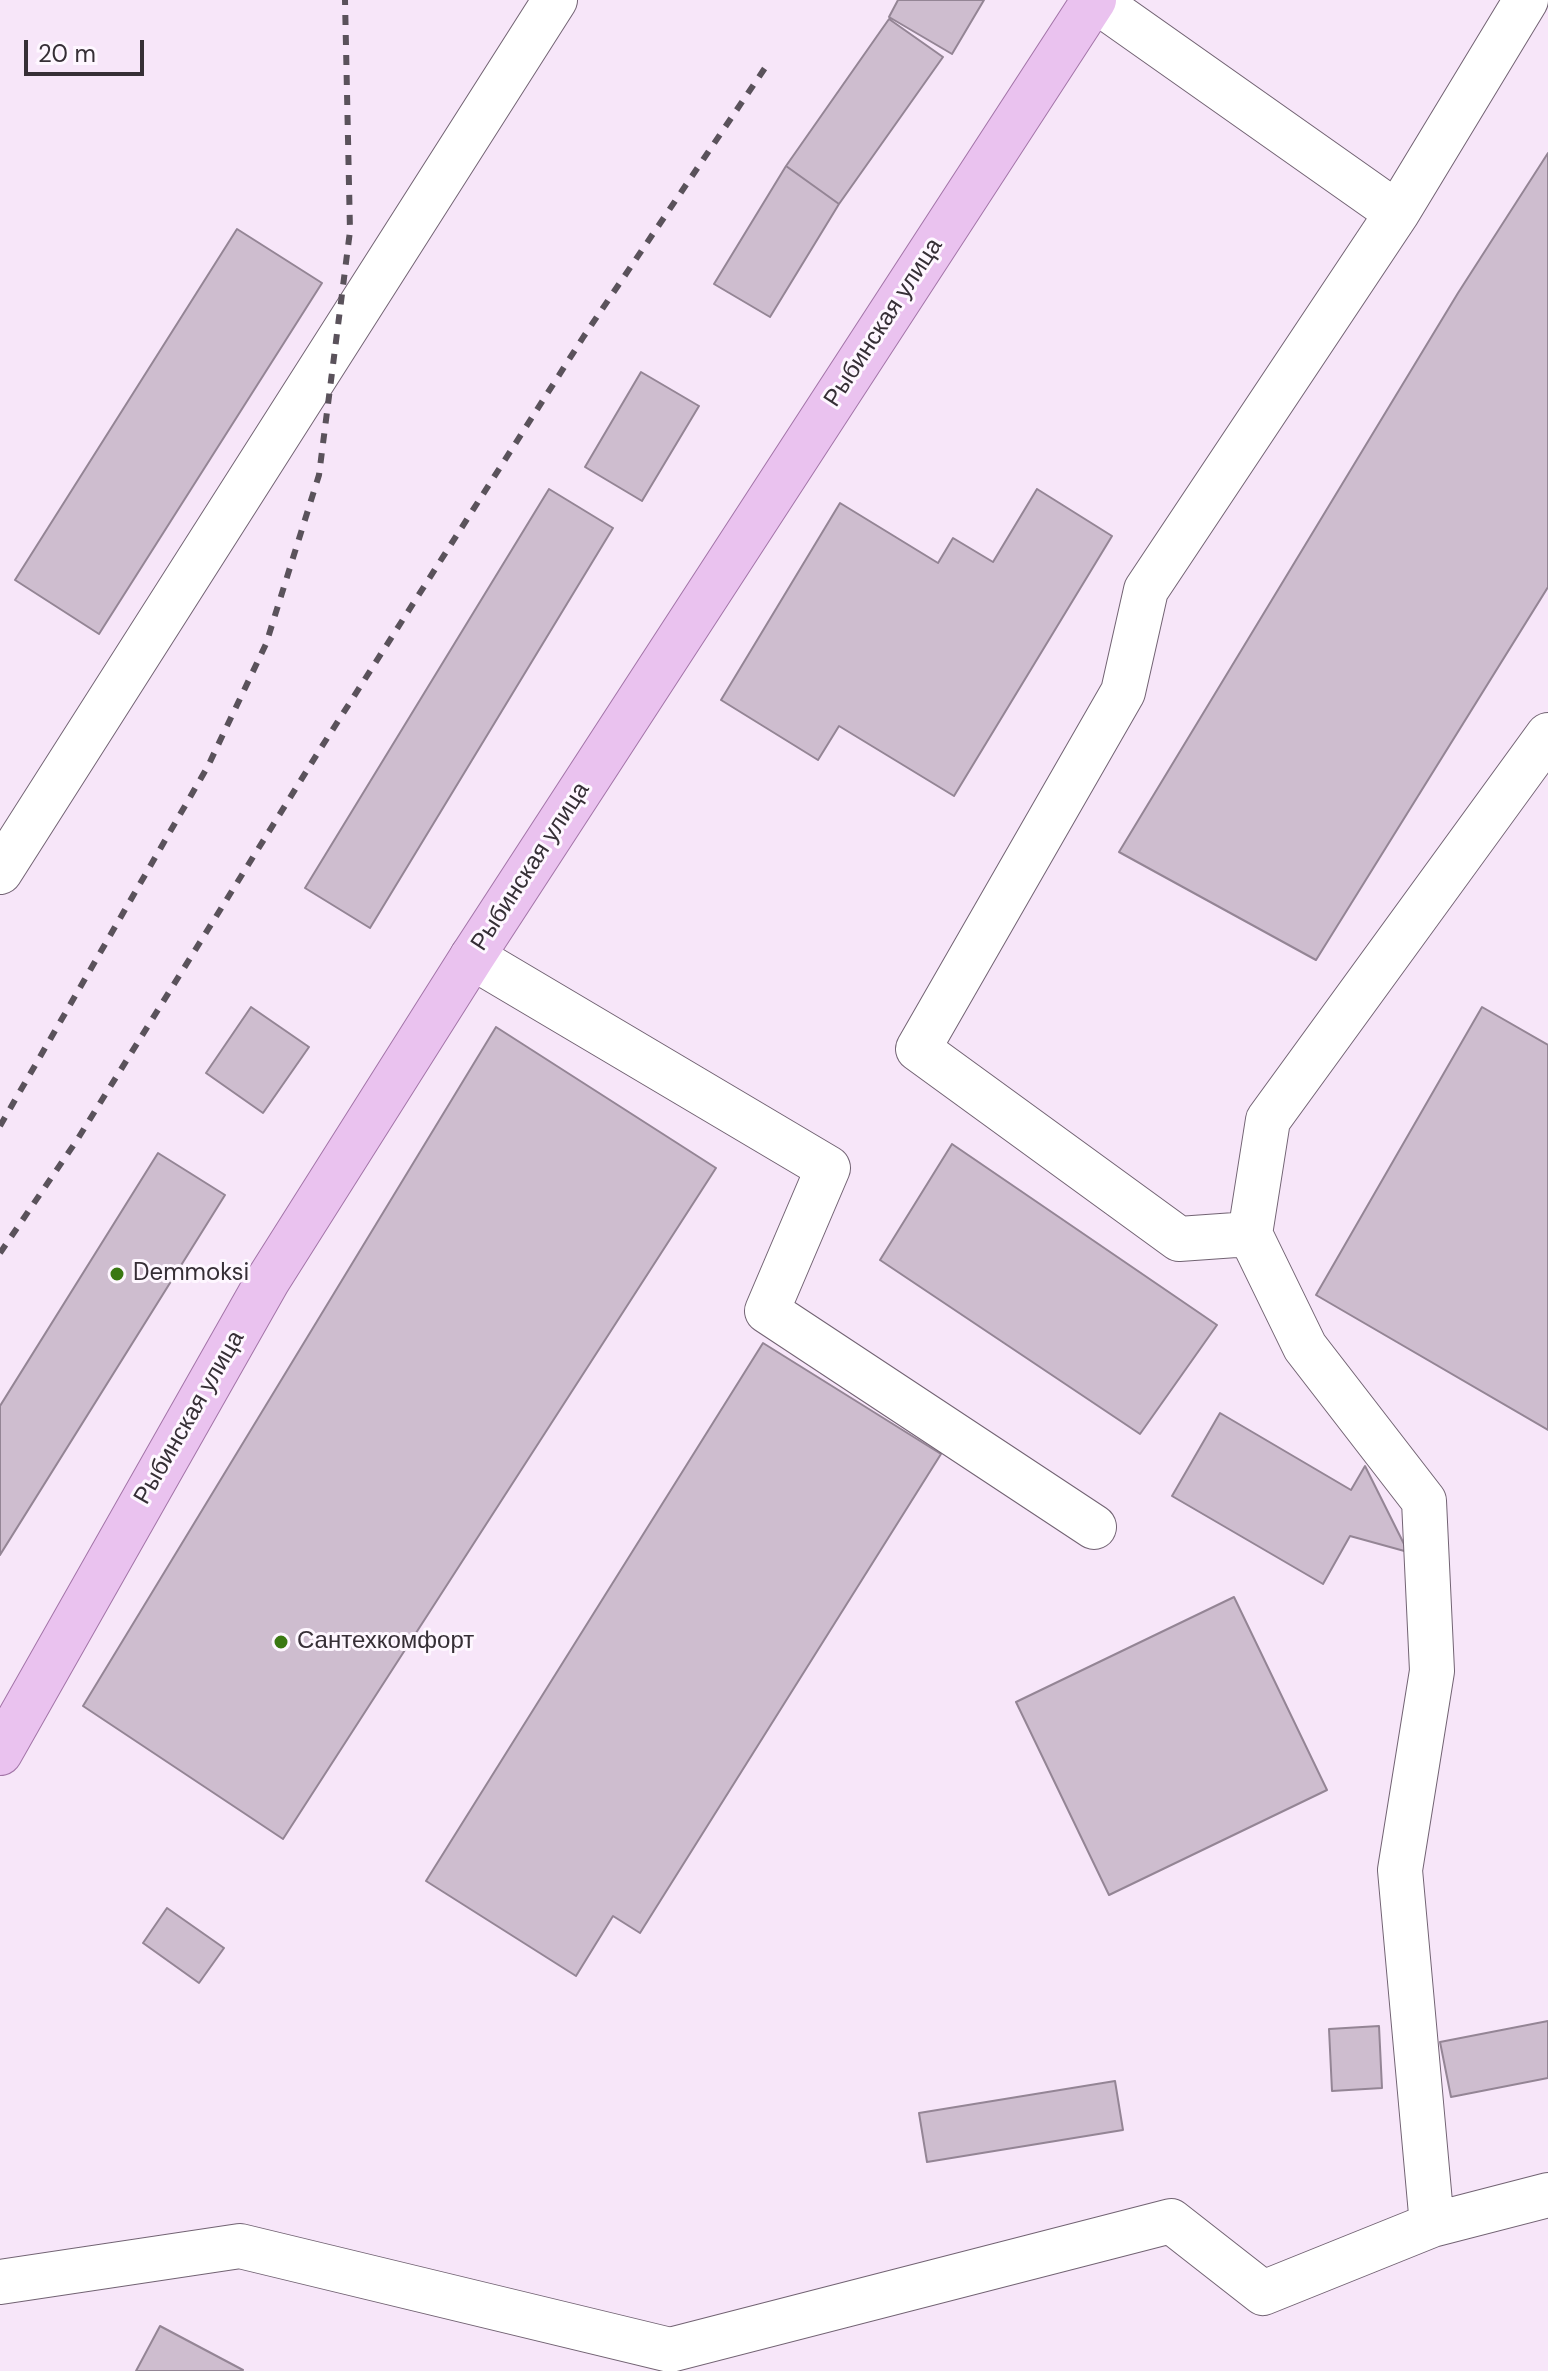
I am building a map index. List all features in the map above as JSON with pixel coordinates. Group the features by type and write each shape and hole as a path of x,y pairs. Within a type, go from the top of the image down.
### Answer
{"main road":[{"name":"Рыбинская улица","path":"0,1753 268,1280 472,957 1094,0"}],"street":[{"path":"0,872 555,0"},
{"path":"1094,0 1397,213"},
{"path":"1250,1234 1179,1239 918,1049 1123,692 1146,590 1397,213 1526,0"},
{"path":"1432,2225 1400,1870 1432,1671 1424,1501 1305,1347 1250,1234 1268,1120 1548,735"},
{"path":"472,957 828,1168 767,1311 1094,1527"},
{"path":"0,2282 240,2246 670,2350 1171,2221 1263,2293 1432,2225 1548,2195"}],"building":[{"path":"898,0 984,0 952,54 889,17"},
{"path":"889,19 943,57 839,204 786,166"},
{"path":"1548,153 1548,587 1316,960 1119,852 1458,293"},
{"path":"786,166 839,204 770,317 714,284"},
{"path":"237,229 322,283 99,634 15,580"},
{"path":"641,372 699,406 642,501 585,467"},
{"path":"549,489 613,528 370,928 305,888"},
{"path":"1037,489 1112,536 954,796 839,726 818,760 721,700 840,503 938,563 953,538 993,562"},
{"path":"251,1007 309,1047 263,1113 206,1073"},
{"path":"1482,1007 1548,1045 1548,1430 1316,1295"},
{"path":"496,1027 716,1168 283,1839 83,1706"},
{"path":"952,1144 1217,1325 1140,1434 880,1260"},
{"path":"158,1153 225,1195 0,1555 0,1406"},
{"path":"763,1343 941,1454 640,1933 613,1916 576,1976 426,1881"},
{"path":"1220,1413 1351,1490 1365,1466 1408,1552 1350,1536 1323,1584 1172,1496"},
{"path":"1234,1597 1327,1790 1109,1895 1016,1702"},
{"path":"167,1908 224,1948 199,1983 143,1943"},
{"path":"1548,2021 1548,2078 1451,2097 1440,2042"},
{"path":"1379,2026 1382,2088 1332,2091 1329,2029"},
{"path":"1115,2081 1123,2130 927,2162 919,2113"},
{"path":"160,2326 243,2370 136,2371"}],"railway":[{"path":"0,1126 208,766 266,644 319,475 350,231 345,0"},
{"path":"0,1253 77,1140 319,751 584,336 769,62"}],"place":[{"name":"Demmoksi","path":"117,1274"},
{"name":"Сантехкомфорт","path":"281,1642"}]}
